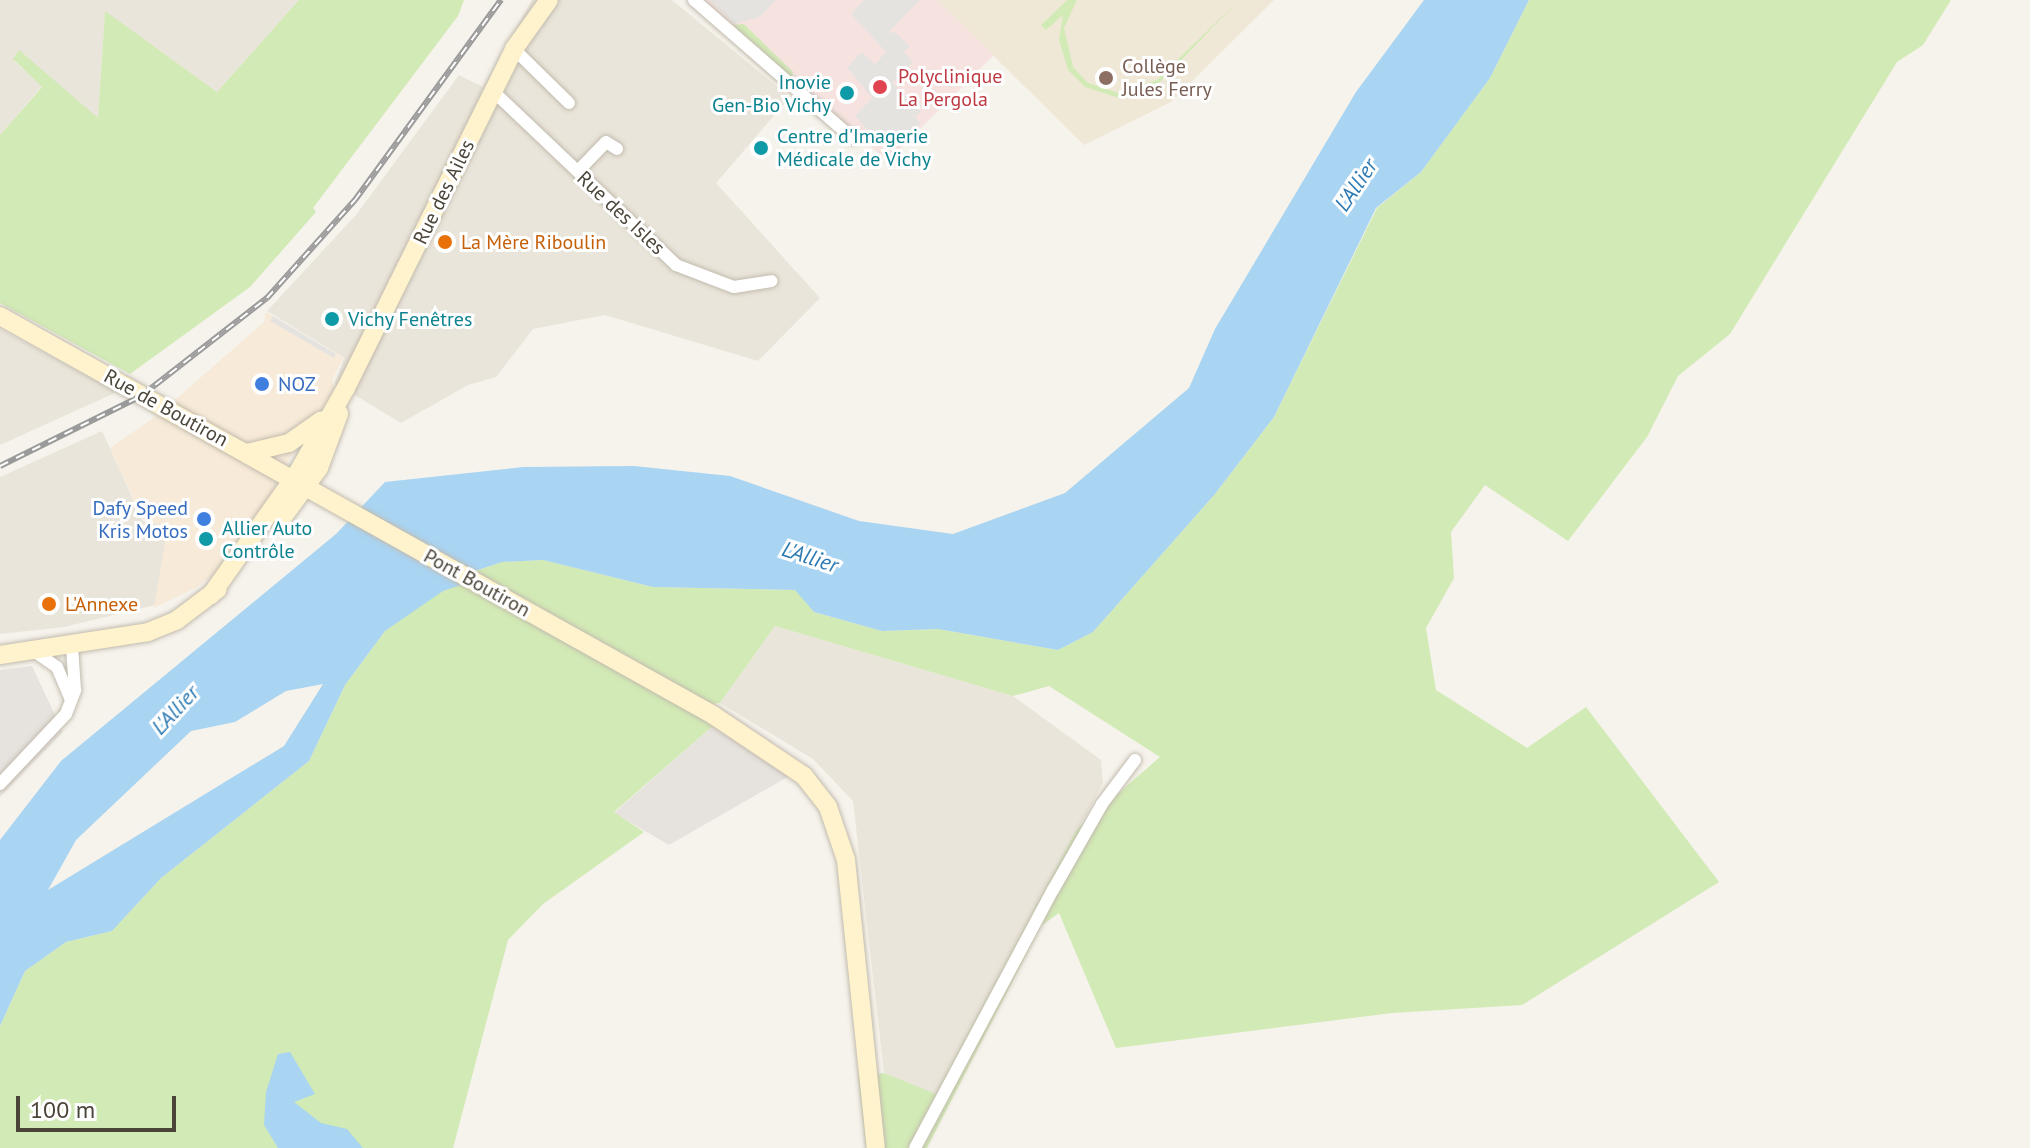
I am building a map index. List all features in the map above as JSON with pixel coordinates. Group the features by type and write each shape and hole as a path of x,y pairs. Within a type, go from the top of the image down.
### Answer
{"main road":[{"name":"Rue des Ailes","path":"301,482 333,411 514,49 549,0"},
{"name":"Rue de Boutiron","path":"0,316 301,482 331,502"},
{"name":"Rue des Ailes","path":"301,482 331,445 346,388"},
{"path":"247,453 289,443 333,411"},
{"path":"0,655 72,647 148,632 211,595 301,482"},
{"name":"Pont Boutiron","path":"331,502 622,664 788,762 828,807 839,831 850,886 876,1148"}],"street":[{"path":"694,0 852,138"},
{"path":"514,49 569,103"},
{"name":"Rue des Isles","path":"494,92 676,265 734,287 772,281"},
{"path":"578,171 606,142 617,149"},
{"path":"0,784 66,714 71,700 72,647"},
{"path":"34,651 57,667 71,700"},
{"path":"915,1148 1060,878 1102,804 1135,760"}],"shaded area":[{"path":"0,0 299,0 217,92 105,12 98,119 13,60 42,86 0,135"},
{"path":"532,0 672,0 790,97 716,183 820,298 758,361 605,315 533,329 496,377 468,385 401,423 335,383 344,358 267,311 356,215 459,75 483,87"},
{"name":"Polyclinique La Pergola","path":"704,0 937,0 994,55 888,161 759,54"},
{"path":"710,0 776,0 760,17 734,24"},
{"path":"864,0 920,0 888,33 895,32 910,46 904,52 913,62 893,83 921,111 915,117 921,123 898,146 892,141 884,148 855,116 872,98 847,67 862,52 875,64 886,52 851,14"},
{"name":"Collège Jules Ferry","path":"937,0 1274,0 1171,102 1084,145"},
{"path":"266,312 343,358 332,380 335,390 277,477 272,503 234,560 195,588 154,608 168,526 144,521 110,448 159,414 264,322"},
{"path":"273,316 336,354 334,358 270,321"},
{"path":"0,329 117,392 0,445"},
{"path":"102,431 143,521 168,526 155,605 64,627 0,634 0,477"},
{"path":"775,626 1013,696 1101,760 1103,783 936,1095 884,1073 853,801 813,759 720,703"},
{"path":"32,666 63,732 0,797 0,670"},
{"path":"715,724 791,775 669,845 614,813"}],"green space":[{"path":"299,0 464,0 458,16 313,208 316,212 250,287 130,374 0,303 0,135 42,87 13,59 19,50 98,118 105,11 217,92"},
{"path":"1067,0 1077,0 1064,28 1073,67 1088,83 1119,93 1157,80 1239,0 1160,82 1119,98 1085,87 1068,70 1059,40 1063,15 1046,30 1041,25"},
{"path":"1529,0 1951,0 1923,45 1897,62 1730,334 1678,376 1647,437 1568,541 1485,485 1451,532 1454,578 1426,628 1436,690 1527,748 1586,707 1719,882 1522,1005 1392,1013 1116,1048 1059,913 1041,926 927,1148 866,1148 858,1077 884,1073 936,1094 1077,829 1160,757 1049,686 1013,696 775,626 720,703 712,704 475,571 502,562 543,560 653,587 796,590 814,612 882,631 938,629 1058,650 1093,632 1215,494 1274,417 1377,208 1421,172 1490,78"},
{"path":"744,24 793,72 792,78 733,25"},
{"path":"467,583 715,724 614,812 644,832 543,904 508,940 453,1148 0,1148 0,1026 25,971 66,942 112,931 161,878 309,761 345,685 385,631 443,590"}],"water":[{"name":"L'Allier","path":"1424,0 1529,0 1490,78 1421,172 1376,208 1274,417 1215,494 1093,632 1058,650 938,629 882,631 814,612 795,590 653,587 543,560 502,562 475,571 467,583 443,591 385,631 345,685 309,761 161,878 112,931 66,942 25,971 0,1026 0,840 61,761 336,534 385,482 523,467 634,466 730,476 859,521 953,534 1065,493 1189,388 1215,329 1356,92","holes":["323,684 284,746 48,890 76,840 191,731 235,722 286,691"]},
{"path":"290,1052 315,1094 294,1102 321,1123 347,1129 363,1148 278,1148 264,1125 266,1092 278,1054"}],"railway":[{"path":"0,466 141,396 267,298 355,200 501,0"}],"place":[{"name":"Collège Jules Ferry","path":"1106,78"},
{"name":"Polyclinique La Pergola","path":"880,87"},
{"name":"Inovie Gen-Bio Vichy","path":"847,93"},
{"name":"Centre d'Imagerie Médicale de Vichy","path":"761,148"},
{"name":"La Mère Riboulin","path":"445,242"},
{"name":"Vichy Fenêtres","path":"332,319"},
{"name":"NOZ","path":"262,384"},
{"name":"Dafy Speed Kris Motos","path":"204,519"},
{"name":"Allier Auto Contrôle","path":"206,539"},
{"name":"L'Annexe","path":"49,604"}]}
